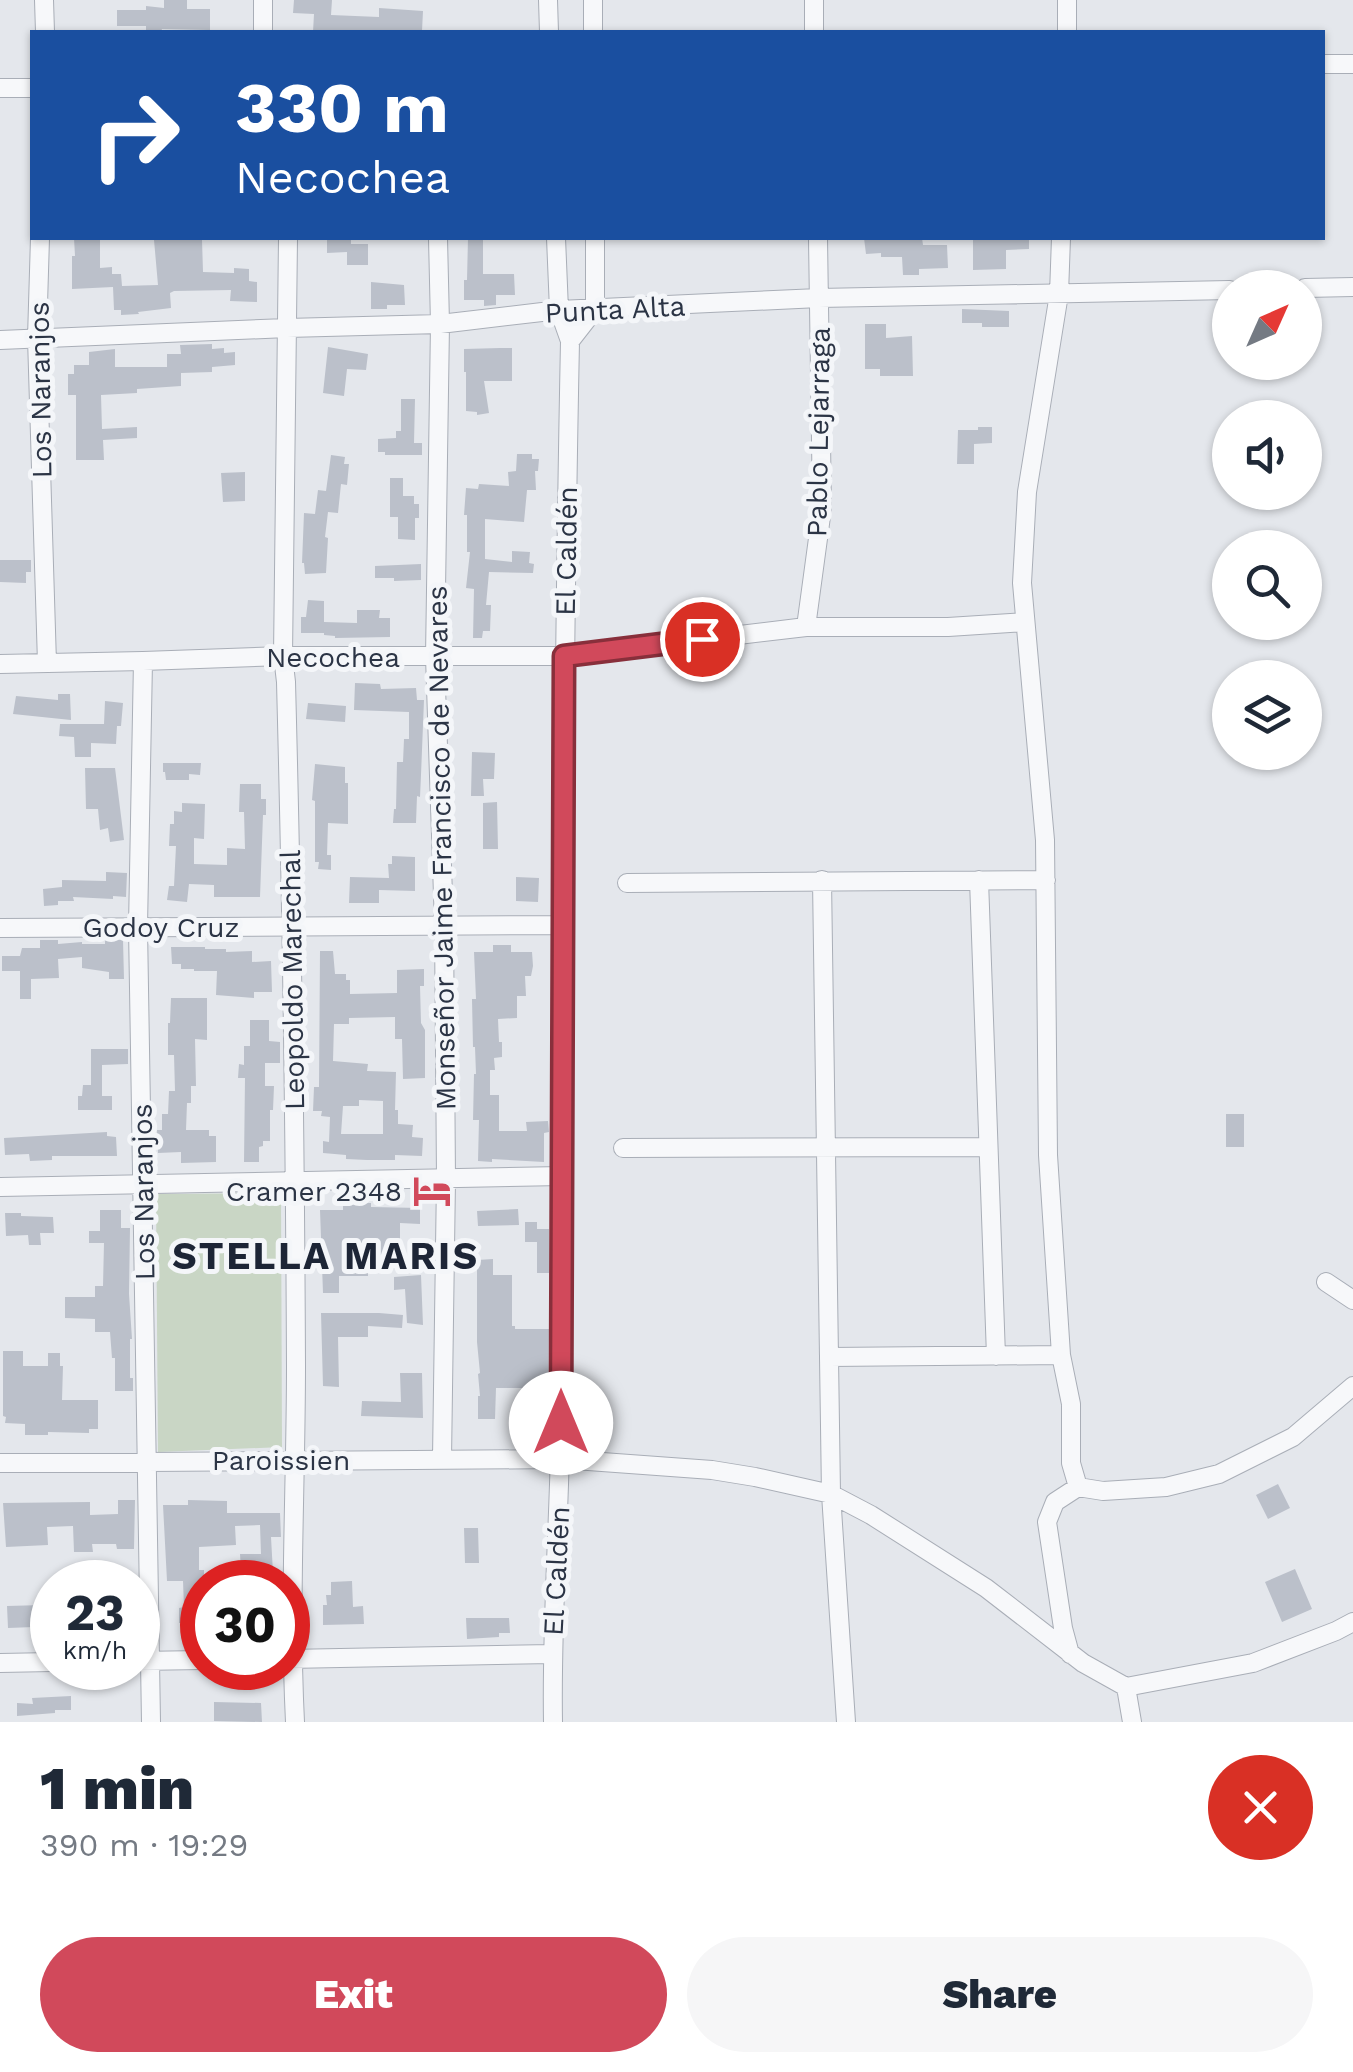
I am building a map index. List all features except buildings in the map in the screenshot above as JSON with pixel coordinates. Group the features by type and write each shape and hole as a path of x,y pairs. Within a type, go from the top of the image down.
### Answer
{"street":[{"path":"44,0 45,30"},
{"path":"263,0 263,30"},
{"path":"548,0 549,30"},
{"path":"593,0 593,30"},
{"path":"814,0 814,30"},
{"path":"1067,30 1068,0"},
{"path":"1325,64 1353,64"},
{"path":"0,88 30,88"},
{"name":"Los Naranjos","path":"40,240 37,338 47,663"},
{"name":"Leopoldo Marechal","path":"288,240 283,656 295,1182 293,1560"},
{"name":"Monseñor Jaime Francisco de Nevares","path":"438,240 435,658 444,926 446,1178 442,1459"},
{"name":"El Caldén","path":"553,1722 552,1654 561,1458 564,656 570,341 559,310 556,240"},
{"path":"570,341 595,309 595,240"},
{"name":"Pablo Lejarraga","path":"806,627 822,509 818,240"},
{"path":"1061,240 1059,294 1027,492 1022,583 1045,840 1048,1155 1061,1355 1071,1404 1071,1462 1078,1487"},
{"path":"1322,288 1353,287"},
{"name":"Punta Alta","path":"1,341 440,324 559,310 819,298 1212,290"},
{"name":"Necochea","path":"0,664 283,656 564,656 806,627 948,627 1025,622"},
{"name":"Los Naranjos","path":"142,662 138,928 145,1560"},
{"path":"822,880 832,1494 846,1722"},
{"path":"979,880 996,1356"},
{"path":"627,884 1046,880"},
{"name":"Godoy Cruz","path":"0,928 563,924"},
{"path":"622,1148 988,1148"},
{"path":"0,1186 562,1176"},
{"path":"1326,1282 1353,1300"},
{"path":"829,1357 1061,1355"},
{"path":"1070,1654 1047,1522 1055,1502 1078,1487 1104,1491 1166,1487 1219,1474 1293,1437 1353,1386"},
{"name":"Paroissien","path":"0,1463 561,1458 712,1470 832,1494 917,1542 986,1588 1070,1654 1126,1687"},
{"path":"1132,1722 1126,1687 1253,1663 1353,1622"},
{"path":"310,1659 552,1654"},
{"path":"0,1663 30,1662"},
{"name":"Los Naranjos","path":"147,1690 151,1722"},
{"name":"Leopoldo Marechal","path":"292,1690 295,1722"}],"green space":[{"path":"281,1193 282,1447 158,1452 156,1194"}],"place":[{"name":"Cramer 2348","path":"432,1191"}],"district":[{"name":"STELLA MARIS","path":"326,1256"}],"route":[{"path":"561,1423 564,656 702,639"}]}
